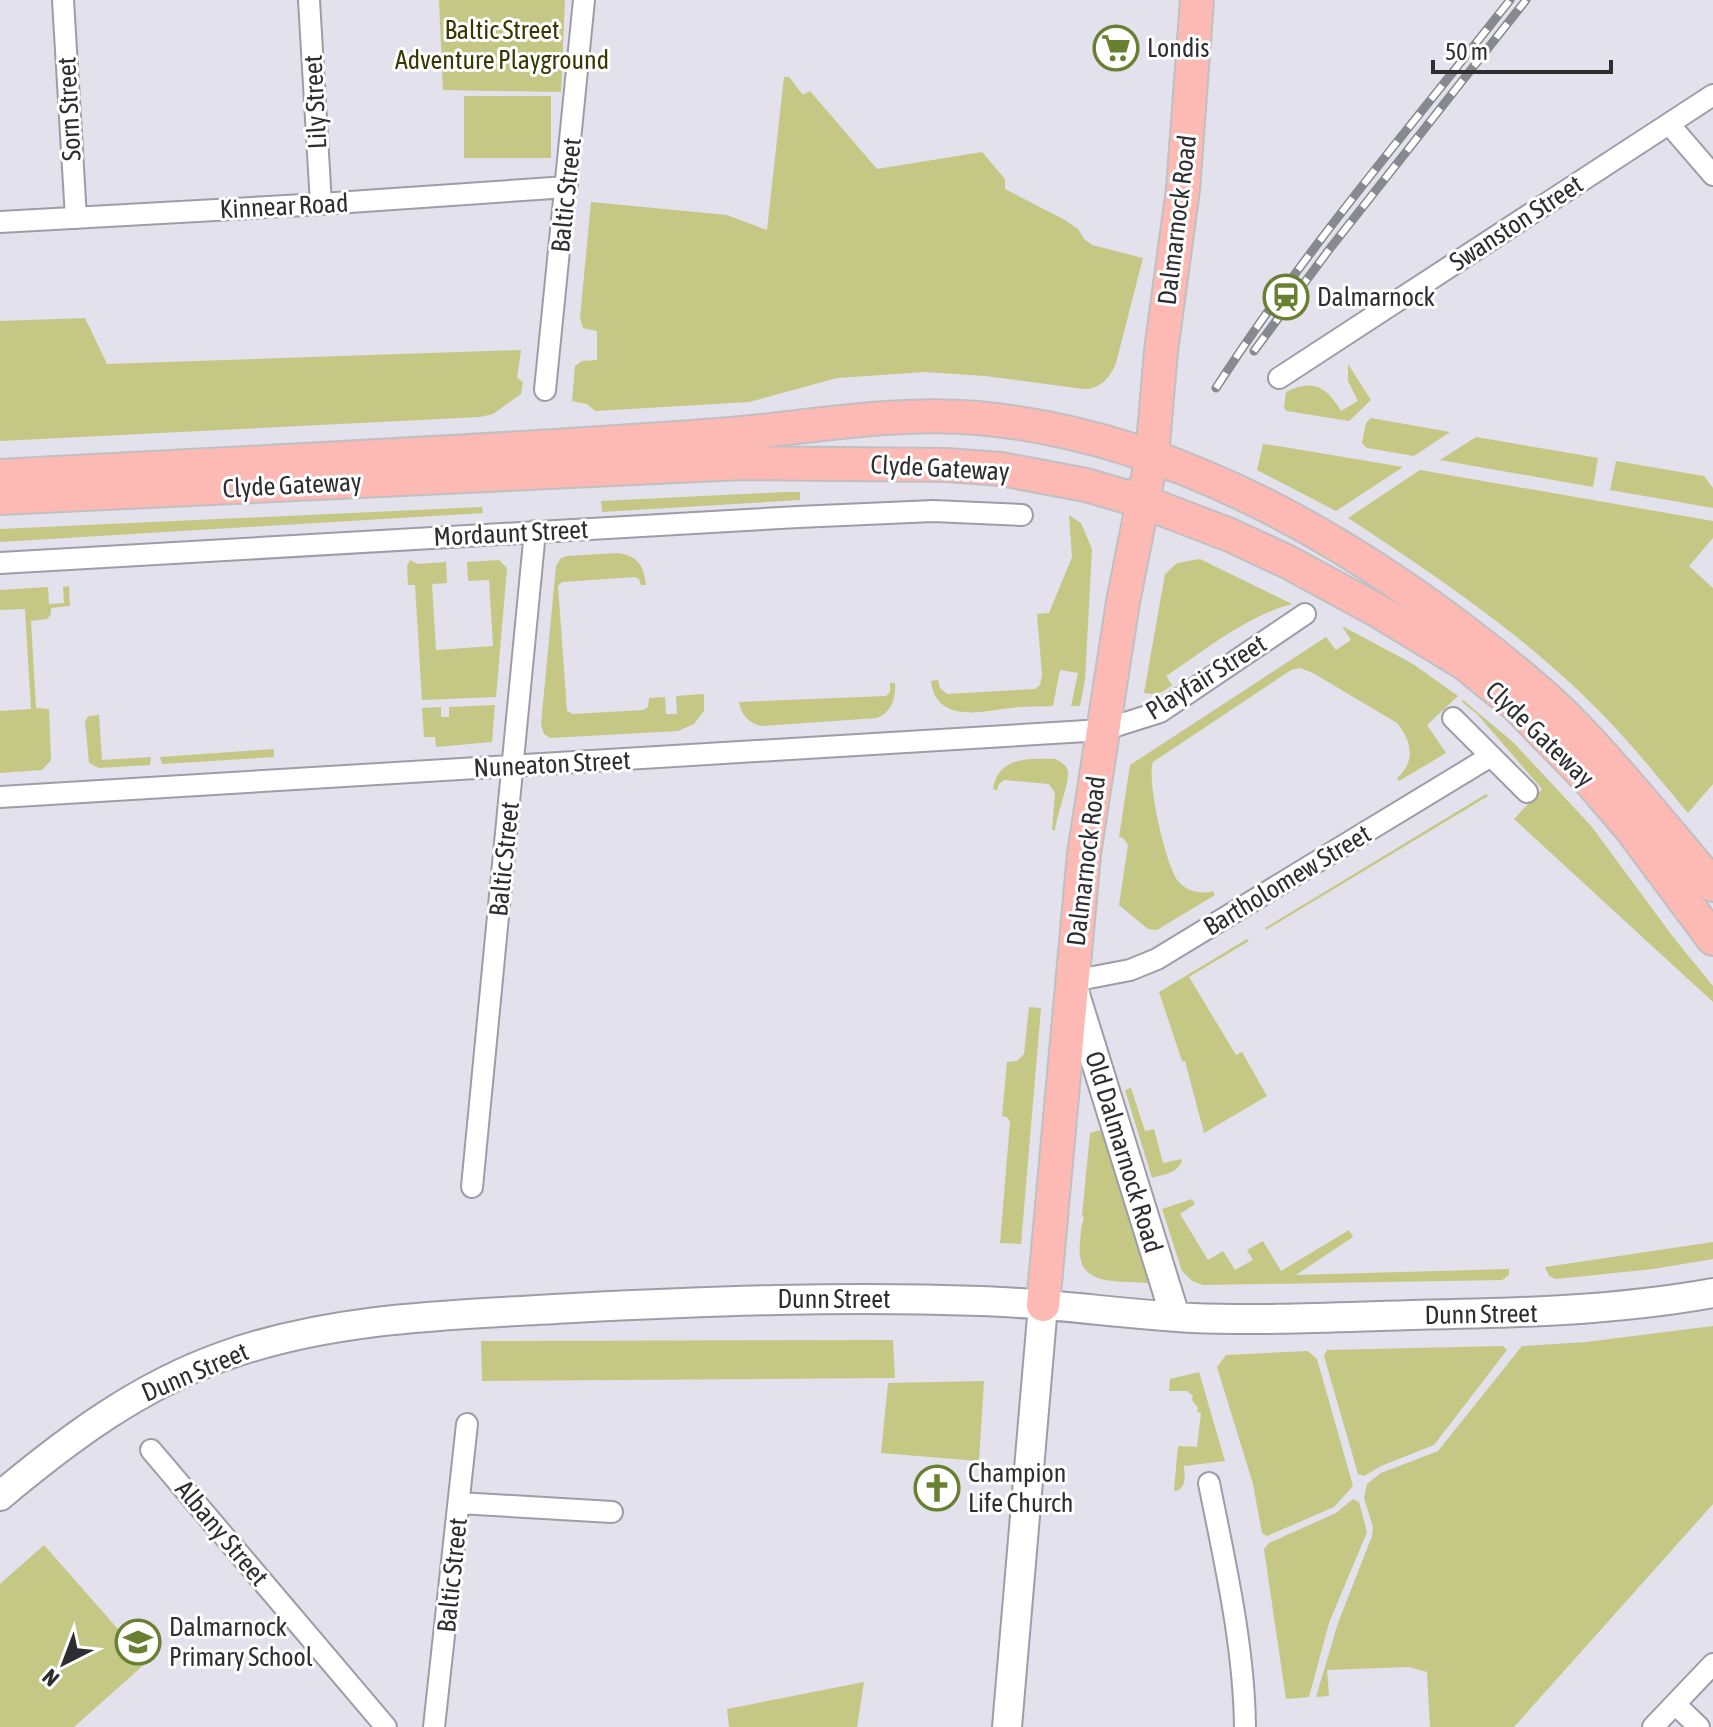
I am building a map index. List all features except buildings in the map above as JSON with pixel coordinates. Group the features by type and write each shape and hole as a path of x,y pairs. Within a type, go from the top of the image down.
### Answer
{"main road":[{"name":"Dalmarnock Road","path":"1007,1727 1084,854 1141,501 1152,456 1161,351 1178,240 1197,0"},
{"name":"Clyde Gateway","path":"0,476 528,448 756,432 920,416 979,418 1110,442 1223,486 1325,537 1394,580 1481,644 1563,715 1645,803 1713,885"},
{"name":"Clyde Gateway","path":"0,498 741,463 909,464 1001,469 1086,485 1141,501 1230,535 1288,562 1380,612 1464,663 1516,705 1591,782 1631,829 1713,939"},
{"name":"Old Dalmarnock Road","path":"1073,984 1175,1316"},
{"name":"Dunn Street","path":"0,1496 59,1447 136,1396 222,1356 336,1327 446,1315 765,1299 910,1299 1243,1319 1539,1313 1639,1305 1713,1293"}],"street":[{"name":"Sorn Street","path":"63,0 76,218"},
{"name":"Lily Street","path":"309,0 321,204"},
{"name":"Baltic Street","path":"545,390 584,0"},
{"name":"Swanston Street","path":"1279,378 1713,95"},
{"path":"1669,124 1713,175"},
{"name":"Kinnear Road","path":"0,222 567,187"},
{"name":"Mordaunt Street","path":"0,563 933,511 1022,515"},
{"name":"Baltic Street","path":"472,1187 535,531"},
{"name":"Playfair Street","path":"1103,730 1160,712 1305,614"},
{"path":"1453,718 1527,792"},
{"name":"Nuneaton Street","path":"0,797 1103,730"},
{"name":"Bartholomew Street","path":"1073,984 1130,970 1157,959 1491,756"},
{"name":"Baltic Street","path":"434,1727 467,1424"},
{"name":"Albany Street","path":"151,1450 386,1727"},
{"path":"1209,1483 1232,1601 1245,1691 1245,1727"},
{"path":"459,1503 612,1512"},
{"path":"1653,1727 1713,1664"},
{"path":"1675,1704 1699,1727"}],"green space":[{"name":"Baltic Street Adventure Playground","path":"439,0 565,0 561,92 443,90"},
{"path":"784,77 789,77 803,95 810,91 877,169 982,152 1005,179 1005,189 1063,219 1078,229 1092,245 1143,258 1116,363 1107,378 1100,385 1084,389 985,376 925,372 837,378 749,402 595,411 587,404 572,401 575,366 582,361 597,360 597,331 583,328 580,318 591,202 727,215 767,230"},
{"path":"464,96 551,96 551,158 464,158"},
{"path":"85,318 107,364 521,350 517,378 523,382 521,394 493,414 480,417 0,441 0,321"},
{"path":"1348,364 1371,400 1349,421 1284,408 1286,392 1304,386 1318,387 1324,391 1341,411 1358,401 1348,381"},
{"path":"1371,418 1450,432 1414,456 1367,448 1362,443 1366,423"},
{"path":"1476,437 1598,458 1593,487 1440,460"},
{"path":"1263,444 1403,467 1336,511 1257,470"},
{"path":"1616,461 1704,476 1713,488 1713,508 1610,490"},
{"path":"1420,470 1713,521 1713,538 1689,566 1713,588 1713,784 1688,813 1610,722 1555,669 1469,601 1348,518"},
{"path":"800,492 800,500 602,512 601,501"},
{"path":"482,507 483,513 0,542 0,529"},
{"path":"1069,515 1081,523 1092,549 1085,680 1080,706 1071,706 1078,673 1060,670 1053,706 980,712 948,708 934,693 931,681 938,680 940,688 947,694 1035,689 1040,685 1042,675 1037,614 1049,613 1072,557"},
{"path":"618,553 639,563 646,585 641,585 635,577 562,582 558,586 567,711 573,714 644,710 648,707 649,698 665,697 666,714 677,714 676,696 704,694 704,711 694,724 678,731 550,738 544,734 541,724 556,566 561,558 567,556"},
{"path":"1200,559 1292,604 1242,625 1211,645 1166,676 1172,685 1165,690 1144,693 1165,574 1177,563"},
{"path":"410,560 418,564 446,562 447,583 432,584 436,650 493,646 489,580 468,581 467,562 499,560 507,568 496,697 422,700 415,585 408,585 407,566"},
{"path":"69,586 70,606 51,608 47,619 31,621 36,708 49,709 51,760 42,770 0,773 0,711 31,709 25,609 0,610 0,590 48,587 49,604 64,603 63,587"},
{"path":"1342,626 1413,664 1458,696 1427,725 1446,753 1399,781 1397,778 1407,765 1410,751 1397,723 1313,673 1300,668 1291,670 1153,762 1155,803 1163,842 1174,873 1186,888 1199,892 1213,891 1215,895 1157,930 1148,929 1119,905 1128,845 1119,837 1130,765 1326,637 1336,650 1351,640"},
{"path":"890,683 895,683 892,704 877,718 761,726 746,718 739,702 886,696 890,692"},
{"path":"1463,700 1514,743 1592,827 1713,986 1713,1002 1514,819 1542,789"},
{"path":"495,705 492,742 436,747 435,737 424,737 422,708 441,707 441,717 449,717 449,707"},
{"path":"99,715 102,760 151,757 150,765 99,768 89,763 85,721 89,716"},
{"path":"274,749 274,757 162,764 160,757"},
{"path":"1055,759 1066,767 1068,777 1055,830 1052,830 1055,793 1049,784 1004,780 997,790 993,789 996,778 1008,765 1025,760"},
{"path":"1486,794 1488,796 1266,930 1265,928"},
{"path":"1247,939 1249,941 1189,977 1236,1055 1242,1052 1267,1096 1204,1133 1185,1061 1182,1061 1159,992"},
{"path":"1029,1007 1041,1008 1021,1244 1000,1243 1010,1122 1002,1116 1007,1062 1017,1061 1024,1054"},
{"path":"1131,1088 1145,1131 1154,1129 1163,1163 1182,1159 1181,1164 1171,1172 1152,1178 1125,1090"},
{"path":"1101,1130 1149,1283 1100,1279 1084,1267 1080,1257 1090,1133"},
{"path":"1192,1199 1195,1204 1180,1214 1208,1260 1223,1251 1235,1270 1253,1260 1247,1250 1263,1241 1281,1271 1349,1230 1353,1237 1296,1275 1509,1269 1509,1275 1502,1280 1203,1285 1192,1281 1182,1271 1162,1209"},
{"path":"1713,1242 1713,1259 1653,1269 1556,1279 1549,1276 1545,1267"},
{"path":"1713,1326 1713,1504 1514,1727 1430,1727 1427,1672 1409,1667 1327,1670 1329,1696 1316,1697 1338,1623 1372,1536 1373,1527 1364,1498 1367,1484 1381,1473 1438,1451 1522,1346 1586,1342"},
{"path":"893,1340 895,1378 482,1381 481,1341"},
{"path":"1503,1346 1507,1350 1434,1445 1364,1476 1358,1474 1324,1356 1327,1350"},
{"path":"1308,1351 1317,1359 1353,1486 1334,1507 1267,1536 1262,1533 1253,1484 1217,1367 1226,1355"},
{"path":"1199,1372 1225,1461 1184,1466 1184,1484 1176,1491 1178,1446 1197,1447 1201,1413 1197,1412 1193,1396 1187,1391 1169,1391 1170,1379"},
{"path":"984,1381 979,1461 881,1453 888,1383"},
{"path":"1353,1499 1359,1502 1367,1532 1329,1623 1309,1697 1286,1699 1264,1549 1269,1543 1336,1513"},
{"path":"44,1545 147,1662 74,1727 0,1727 0,1584"},
{"path":"864,1682 857,1727 729,1727 727,1709"}],"railway":[{"path":"1216,388 1321,239 1510,0"},
{"path":"1254,351 1328,251 1526,0"}],"place":[{"name":"Londis","path":"1116,48"},
{"name":"Dalmarnock","path":"1286,297"},
{"name":"Champion Life Church","path":"937,1488"},
{"name":"Dalmarnock Primary School","path":"138,1642"}]}
